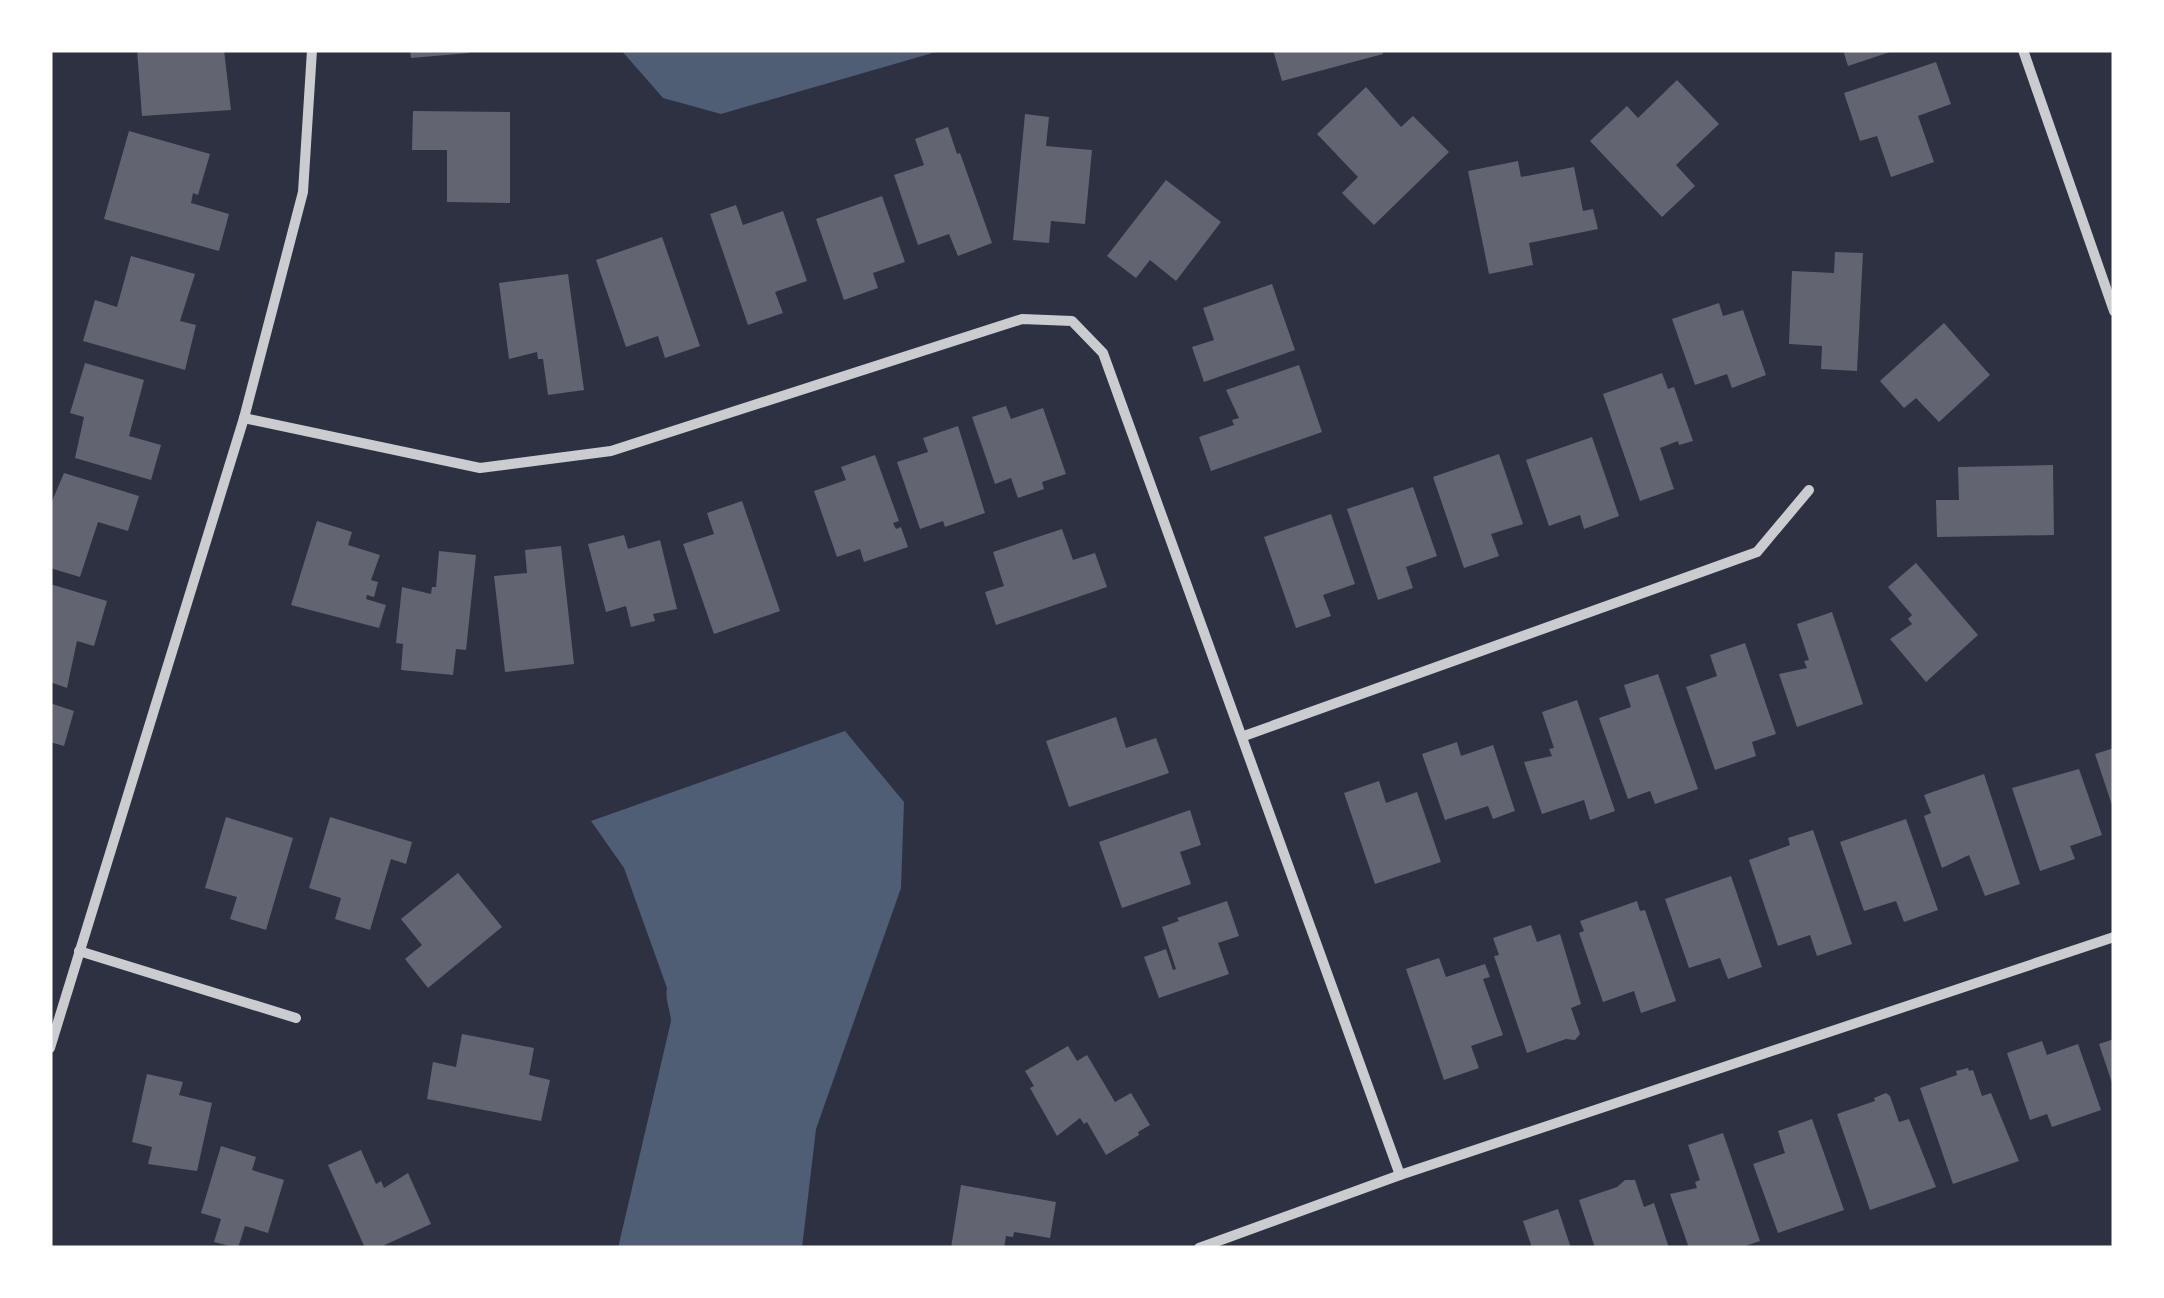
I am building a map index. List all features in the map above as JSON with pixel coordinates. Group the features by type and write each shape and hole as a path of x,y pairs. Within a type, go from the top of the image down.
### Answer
{"street":[{"path":"50,1048 244,418 303,192 312,50"},
{"path":"2023,50 2114,311"},
{"path":"244,418 480,468 611,451 1022,319 1072,321 1104,353 1400,1175"},
{"path":"1244,736 1757,552 1809,490"},
{"path":"1200,1248 1400,1175 2114,937"},
{"path":"79,951 296,1018"}],"water":[{"path":"621,50 943,50 721,114 663,98"},
{"path":"845,731 904,802 901,888 816,1129 802,1248 618,1248 671,1021 667,988 624,868 591,821"}],"building":[{"path":"137,50 224,50 231,110 142,116"},
{"path":"410,50 469,50 469,53 411,58"},
{"path":"1273,50 1382,50 1383,54 1282,81"},
{"path":"1843,50 1893,50 1893,51 1848,66"},
{"path":"1936,62 1951,104 1918,116 1934,162 1891,177 1877,136 1860,141 1844,93"},
{"path":"1677,80 1719,124 1676,165 1695,186 1662,217 1590,141 1627,106 1638,118"},
{"path":"1366,87 1401,127 1413,116 1449,152 1374,225 1342,193 1358,177 1317,134"},
{"path":"413,111 510,112 510,203 447,202 447,150 412,150"},
{"path":"1025,114 1049,117 1046,146 1092,150 1085,224 1051,221 1049,243 1013,240"},
{"path":"948,127 992,243 958,256 949,234 918,245 894,175 924,165 915,139"},
{"path":"129,131 210,154 198,195 193,193 191,203 229,214 219,251 104,219"},
{"path":"1518,161 1521,177 1574,167 1583,211 1593,209 1598,229 1529,243 1533,265 1489,274 1468,171"},
{"path":"1166,180 1221,222 1176,281 1150,260 1136,278 1107,256"},
{"path":"882,196 905,262 873,273 878,288 844,300 816,219"},
{"path":"736,205 743,225 783,211 807,281 775,292 783,313 748,325 710,214"},
{"path":"662,237 700,346 665,358 658,336 626,347 596,260"},
{"path":"1835,252 1863,253 1857,371 1821,369 1822,346 1789,344 1792,271 1834,273"},
{"path":"131,256 195,274 180,321 196,325 185,370 83,341 95,300 117,307"},
{"path":"568,274 584,390 548,395 543,359 538,359 537,352 509,359 499,283"},
{"path":"1272,284 1295,350 1204,382 1192,347 1214,340 1203,308"},
{"path":"1719,303 1723,316 1743,310 1766,375 1732,388 1727,374 1695,385 1672,319"},
{"path":"1944,323 1990,375 1939,422 1916,398 1904,408 1880,381"},
{"path":"85,363 144,380 129,436 161,445 151,480 75,458 84,417 70,413"},
{"path":"1299,365 1322,432 1211,471 1199,437 1234,425 1232,420 1239,418 1226,390"},
{"path":"1662,373 1668,389 1674,387 1693,441 1679,445 1678,441 1660,448 1674,489 1640,501 1603,394"},
{"path":"1006,406 1011,419 1043,408 1066,474 1042,482 1044,489 1018,498 1011,478 995,484 972,417"},
{"path":"958,426 985,513 945,527 943,521 920,529 897,462 928,452 923,438"},
{"path":"1592,437 1619,516 1584,529 1580,515 1549,526 1526,460"},
{"path":"1499,454 1523,524 1491,534 1499,556 1464,568 1433,477"},
{"path":"875,455 899,521 893,523 896,529 901,527 908,547 864,562 860,549 837,557 814,491 846,480 841,467"},
{"path":"2053,465 2054,535 1937,537 1936,500 1959,500 1958,467"},
{"path":"64,473 139,496 128,531 98,522 80,577 50,568 50,506"},
{"path":"1413,487 1437,556 1406,567 1413,588 1378,600 1347,509"},
{"path":"742,501 780,611 714,634 683,544 714,534 707,513"},
{"path":"1331,514 1355,584 1323,595 1331,616 1296,628 1264,537"},
{"path":"317,521 352,532 348,545 380,555 371,580 378,582 374,597 367,595 366,599 386,605 379,628 291,605"},
{"path":"1062,529 1073,560 1095,553 1107,587 996,625 985,592 1004,586 993,552"},
{"path":"624,535 628,549 660,540 677,609 653,614 655,621 631,627 626,606 606,612 588,544"},
{"path":"561,546 574,664 505,672 494,576 527,573 525,550"},
{"path":"439,551 476,555 466,650 456,649 453,675 401,670 403,644 396,643 402,587 431,594 432,587 436,587"},
{"path":"1916,563 1978,635 1926,682 1890,639 1912,624 1908,619 1912,615 1888,587"},
{"path":"50,584 107,601 94,646 77,641 67,688 50,682"},
{"path":"1832,612 1863,704 1797,727 1779,674 1807,668 1804,661 1809,660 1797,624"},
{"path":"1745,643 1776,734 1752,742 1756,756 1715,770 1686,687 1717,676 1710,655"},
{"path":"1658,674 1698,789 1655,804 1650,791 1628,799 1599,718 1631,707 1624,685"},
{"path":"1577,700 1615,811 1590,820 1584,800 1542,814 1524,762 1552,756 1549,749 1554,748 1542,712"},
{"path":"50,703 74,711 64,746 50,742"},
{"path":"1116,717 1126,748 1156,738 1169,773 1069,807 1046,741"},
{"path":"1457,742 1461,756 1493,745 1515,811 1493,819 1488,806 1445,820 1422,754"},
{"path":"2114,748 2114,808 2113,808 2095,754"},
{"path":"2079,769 2102,835 2070,846 2075,859 2040,871 2012,788"},
{"path":"1984,774 2020,884 1985,896 1969,855 1942,868 1924,816 1931,813 1924,795"},
{"path":"1379,781 1386,803 1417,792 1441,862 1375,884 1344,793"},
{"path":"1190,810 1201,845 1180,852 1191,884 1122,908 1099,842"},
{"path":"226,817 293,838 266,930 230,919 237,897 205,888"},
{"path":"330,817 412,842 406,864 391,859 370,930 335,919 341,898 309,888"},
{"path":"1906,819 1938,910 1904,922 1896,901 1864,911 1840,842"},
{"path":"1813,830 1852,944 1817,956 1810,935 1778,946 1749,860 1790,845 1788,838"},
{"path":"458,873 502,927 428,988 405,959 422,945 401,919"},
{"path":"1731,876 1762,967 1728,979 1720,958 1689,968 1665,899"},
{"path":"1227,901 1239,936 1218,943 1229,974 1159,998 1144,957 1166,949 1173,970 1176,969 1162,927"},
{"path":"1637,901 1640,911 1645,910 1676,1001 1641,1013 1634,991 1603,1002 1579,933 1584,931 1580,921"},
{"path":"1531,925 1537,942 1560,934 1581,1004 1571,1008 1580,1034 1575,1040 1566,1039 1527,1053 1494,956 1499,955 1493,938"},
{"path":"1439,958 1446,977 1485,964 1490,977 1483,979 1503,1035 1471,1046 1479,1068 1444,1080 1406,969"},
{"path":"462,1034 534,1048 529,1075 550,1080 541,1121 427,1099 433,1062 456,1067"},
{"path":"2114,1039 2114,1086 2113,1086 2099,1044"},
{"path":"2042,1041 2047,1055 2078,1044 2101,1110 2052,1127 2047,1114 2030,1120 2007,1053"},
{"path":"1068,1046 1077,1061 1087,1055 1115,1102 1131,1093 1150,1125 1106,1155 1087,1122 1084,1124 1080,1118 1057,1136 1030,1088 1034,1086 1025,1071"},
{"path":"1968,1068 1973,1070 1982,1096 1991,1093 2019,1161 1953,1184 1920,1088"},
{"path":"147,1074 183,1082 179,1095 212,1103 197,1171 148,1164 152,1147 132,1142"},
{"path":"1886,1093 1899,1122 1909,1119 1936,1187 1870,1210 1837,1114 1875,1101 1874,1098"},
{"path":"1812,1119 1844,1210 1778,1233 1753,1164 1785,1153 1778,1131"},
{"path":"1723,1133 1760,1241 1739,1248 1689,1248 1670,1194 1697,1188 1695,1182 1700,1180 1688,1145"},
{"path":"221,1146 256,1157 252,1170 284,1180 268,1233 245,1226 238,1248 214,1242 221,1219 201,1213"},
{"path":"361,1150 376,1184 381,1181 384,1188 408,1173 431,1224 378,1248 365,1248 328,1165"},
{"path":"1625,1180 1635,1180 1644,1207 1654,1203 1669,1248 1595,1248 1579,1200 1617,1187"},
{"path":"961,1185 1056,1202 1050,1238 1014,1232 1013,1237 1006,1236 1004,1248 951,1248"},
{"path":"1558,1209 1571,1248 1532,1248 1523,1221"}]}
